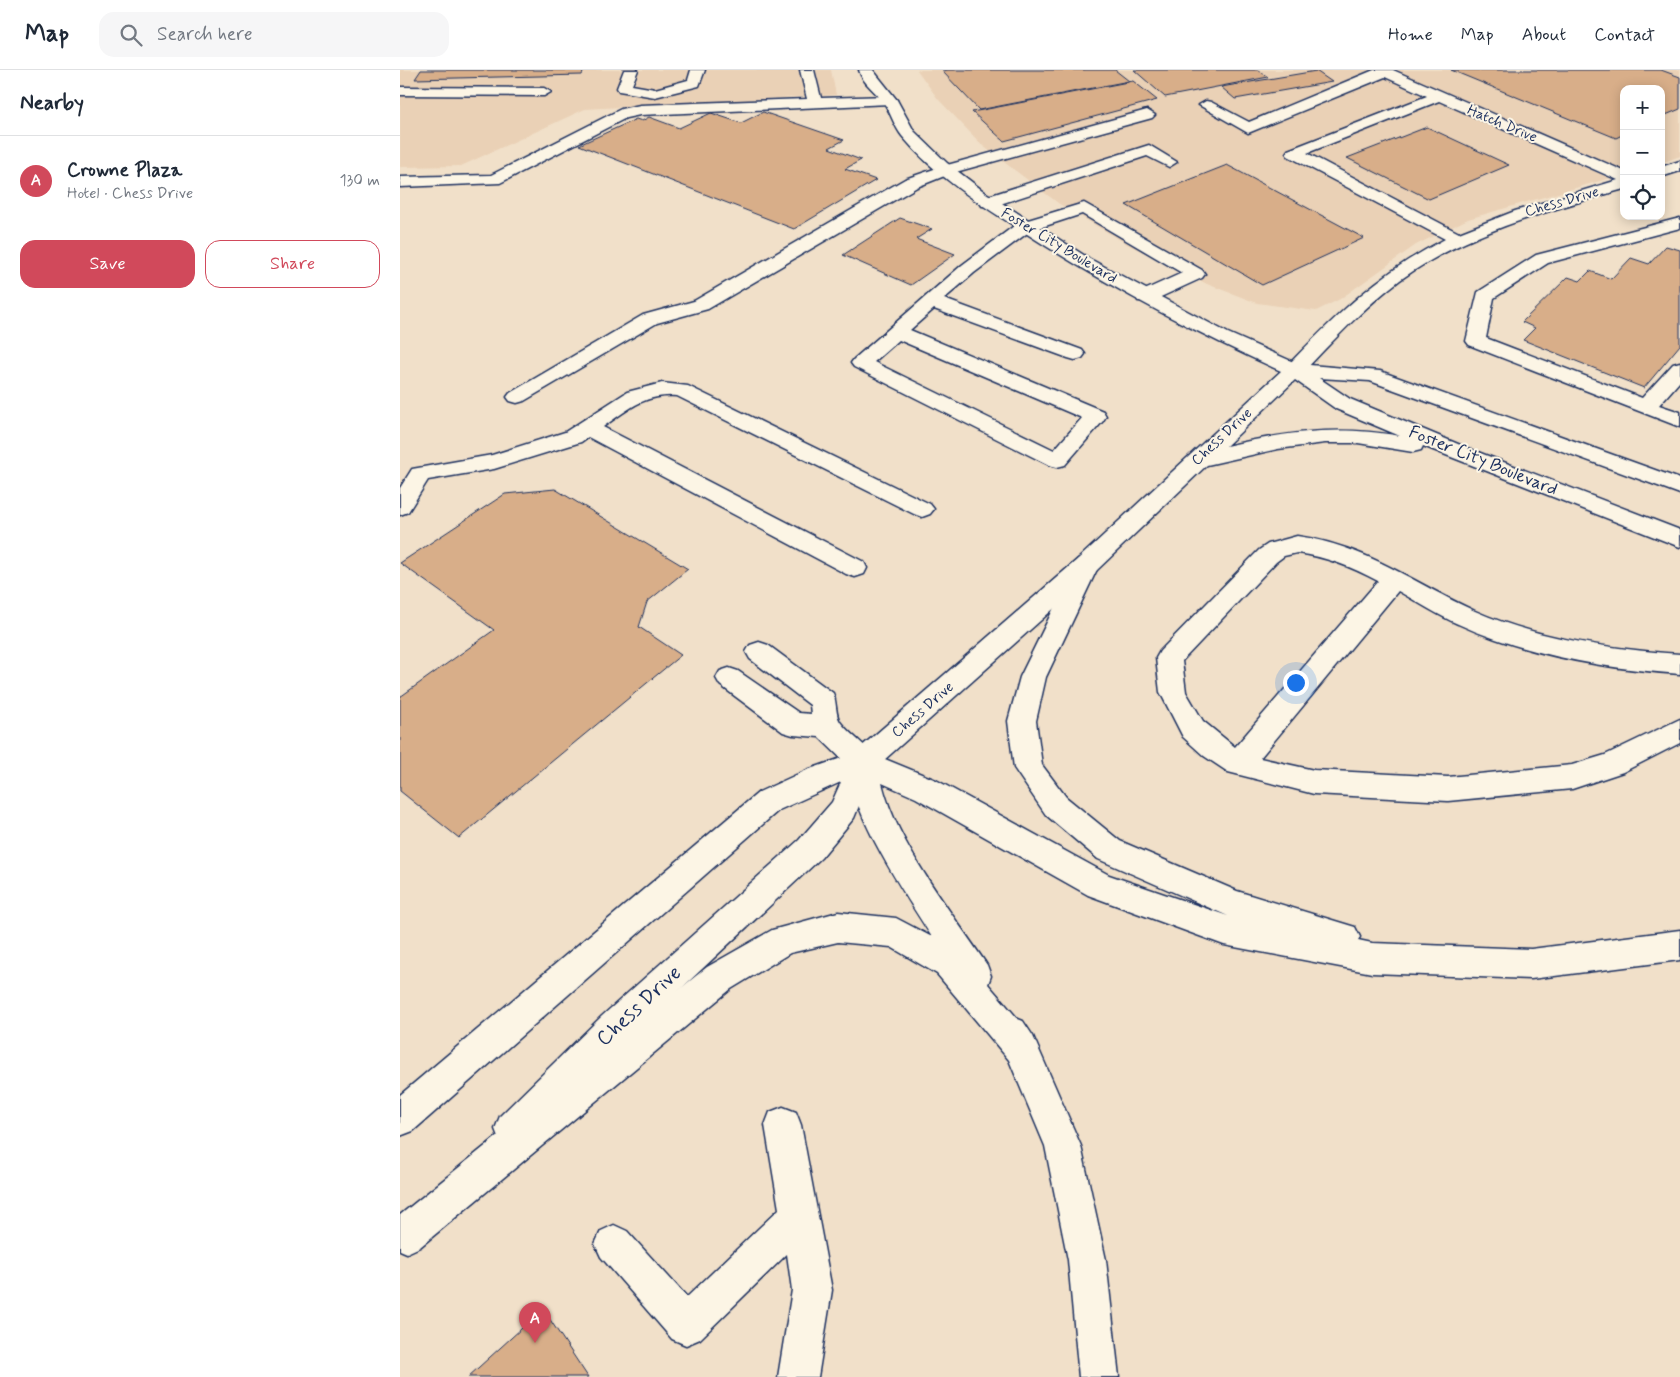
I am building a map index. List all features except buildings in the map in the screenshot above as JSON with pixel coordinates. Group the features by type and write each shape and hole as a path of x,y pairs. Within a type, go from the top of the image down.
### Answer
{"main road":[{"path":"631,70 624,88 655,93 694,84 698,70"},
{"path":"806,70 815,103"},
{"name":"Foster City Boulevard","path":"866,70 868,76 890,100 908,134 946,170 1024,227 1145,297 1221,337 1294,370 1343,404 1462,454 1680,538"},
{"path":"1206,105 1248,128 1383,71"},
{"name":"Hatch Drive","path":"1383,71 1620,175"},
{"path":"400,91 544,92"},
{"path":"1439,96 1294,153 1457,239"},
{"path":"400,182 494,180 621,114 640,110 890,100"},
{"path":"517,397 650,319 701,305 911,183 946,170 1147,115"},
{"path":"988,202 1149,150 1169,162"},
{"path":"1665,171 1680,166"},
{"path":"1046,183 1084,208 1196,274 1145,297"},
{"name":"Chess Drive","path":"400,1118 769,801 817,778 863,762 1086,566 1294,370 1366,298 1406,268 1457,239 1532,210 1620,185"},
{"path":"896,331 1095,416 1057,460 861,362 896,331 968,269 1024,227 1084,208"},
{"path":"1680,223 1542,259 1485,296 1476,341 1680,420"},
{"path":"931,301 1075,354"},
{"path":"1646,407 1680,368"},
{"name":"Foster City Boulevard","path":"1294,370 1373,375 1680,487"},
{"path":"400,507 420,474 494,462 572,436 634,396 662,389 681,390 922,509"},
{"path":"587,427 854,568"},
{"path":"1200,459 1260,445 1327,436 1376,438 1462,454"},
{"path":"1680,664 1643,662 1559,647 1485,625 1326,547 1300,543 1276,550 1169,658 1173,692 1193,729 1214,748 1238,764 1314,782 1448,789 1572,777 1613,764 1680,730"},
{"path":"1086,566 1033,677 1022,721 1028,768 1056,806 1109,850 1233,904 1375,946 1531,964"},
{"path":"1238,764 1394,579"},
{"path":"759,652 823,700 826,726 863,762 926,789 1099,885 1224,930 1372,958 1531,964 1680,945"},
{"path":"729,678 794,724 826,726"},
{"path":"863,762 873,805 891,845 1021,1048 1063,1146 1087,1260 1099,1377"},
{"name":"Chess Drive","path":"404,1237 614,1028 810,849 844,809 863,762"},
{"path":"404,1237 719,978 783,940 838,927 896,933 948,963 1021,1048"},
{"path":"783,1125 812,1290 798,1377"},
{"path":"614,1244 686,1325 799,1216"}],"shaded area":[{"path":"400,70 831,70 836,95 585,109 461,166 400,167"},
{"path":"917,70 1680,70 1680,156 1665,162 1665,85 1620,85 1620,175 1468,219 1416,245 1340,299 1316,311 1257,303 1207,284 1127,244 1058,203 983,146 938,99"}],"place":[{"name":"Crowne Plaza","path":"535,1343"}]}
